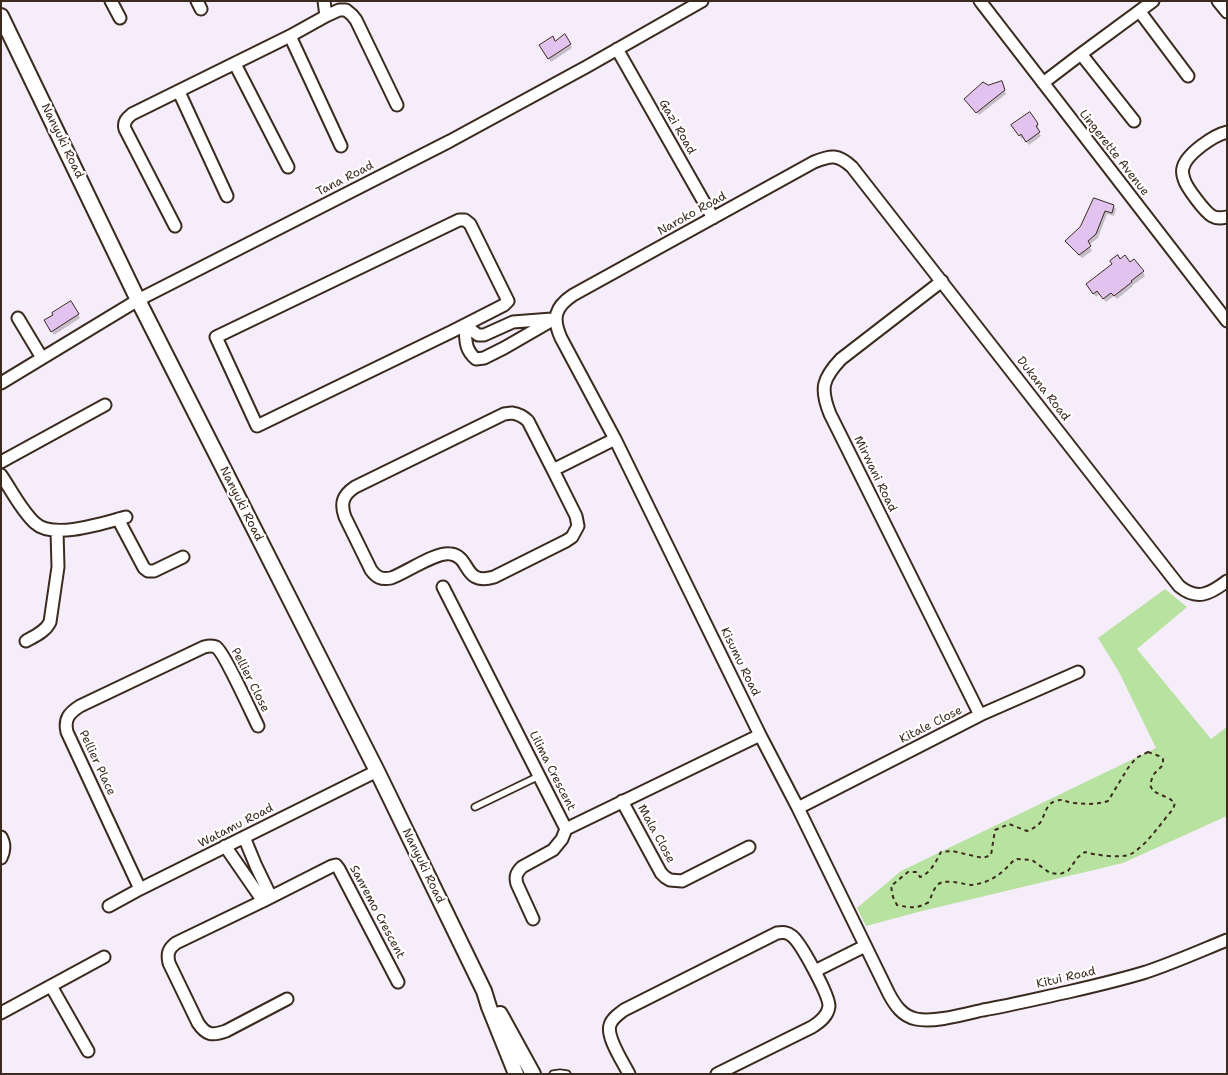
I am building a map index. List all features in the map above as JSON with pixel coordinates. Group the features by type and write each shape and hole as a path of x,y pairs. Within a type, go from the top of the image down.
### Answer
{"street":[{"path":"110,1 120,18"},
{"path":"324,1 326,16"},
{"name":"Tana Road","path":"1,383 138,300 450,141 702,1"},
{"name":"Lingerette Avenue","path":"980,1 1227,321"},
{"path":"1043,83 1153,1"},
{"path":"1218,1 1227,12"},
{"path":"175,226 124,126 125,121 132,114 235,64 326,16 342,10 352,14 397,105"},
{"path":"1140,12 1188,76"},
{"name":"Nanyuki Road","path":"1,16 138,300 376,771 484,991 516,1074"},
{"path":"290,36 341,146"},
{"name":"Gazi Road","path":"617,49 713,218"},
{"path":"1081,54 1134,121"},
{"path":"235,64 288,167"},
{"path":"179,92 227,196"},
{"path":"1227,132 1219,134 1190,156 1183,166 1183,172 1188,187 1206,212 1218,218 1227,217"},
{"name":"Naroko Road","path":"556,318 562,304 573,295 814,162 831,156 844,160 852,167"},
{"name":"Dukana Road","path":"852,167 1179,586 1189,593 1204,595 1227,581"},
{"path":"460,220 466,220 470,224 508,301 504,305 465,325 258,426 216,337 460,220"},
{"name":"Mirwani Road","path":"942,280 841,359 826,378 824,400 980,716"},
{"path":"18,318 42,358"},
{"path":"465,325 478,335 484,335 513,322 556,318"},
{"path":"465,325 467,348 476,359 484,358 504,348 556,318"},
{"name":"Kisumu Road","path":"556,318 556,325 561,338 614,439 889,994 899,1010 906,1015"},
{"path":"1,462 105,405"},
{"path":"512,412 524,417 553,470 576,516 578,526 576,532 566,541 488,579 476,578 460,558 452,554 436,556 398,576 385,579 375,576 342,509 344,499 350,490 355,487 504,414 512,412"},
{"path":"553,470 614,439"},
{"path":"1,475 22,507 36,524 45,529 57,531 70,530 122,518 144,568 148,571 154,572 183,557"},
{"path":"26,640 45,629 50,622 58,567 57,531"},
{"name":"Lilima Crescent","path":"443,587 566,829 760,735"},
{"name":"Pellier Place","path":"140,889 67,732 67,718 69,714 80,706 195,651 204,647 216,647"},
{"name":"Pellier Close","path":"216,647 224,658 258,726"},
{"name":"Kitale Close","path":"798,808 980,716 1078,672"},
{"name":"Watamu Road","path":"109,906 376,771"},
{"name":"Mala Close","path":"622,801 656,866 665,878 670,880 688,878 749,847"},
{"path":"533,919 517,884 516,875 522,868 553,850 562,839 566,829"},
{"path":"1,837 4,849 1,858"},
{"path":"244,837 267,899"},
{"path":"226,846 244,874 267,899"},
{"name":"Sanremo Crescent","path":"287,999 226,1031 210,1034 198,1023 169,963 168,952 176,944 336,865 398,982"},
{"path":"628,1074 610,1033 610,1026 616,1016 624,1010 777,933 782,932 790,935 802,948 815,971 828,1001 829,1007 827,1012 819,1022 717,1074"},
{"name":"Kitui Road","path":"906,1015 920,1020 942,1018 1103,984 1164,966 1227,940"},
{"path":"815,971 865,946"},
{"path":"1,1014 104,957"},
{"path":"51,986 88,1051"},
{"name":"Nanyuki Road","path":"484,991 495,1004 533,1074"}],"lane":[{"path":"519,321 527,335"},
{"path":"475,807 539,776"},
{"path":"553,1074 567,1074"}],"path":[{"path":"1148,752 1164,758 1163,765 1153,776 1150,785 1153,791 1175,803 1174,809 1143,845 1129,855 1101,856 1085,852 1078,857 1068,871 1060,874 1050,873 1032,860 1015,859 994,879 971,885 945,881 934,888 929,902 921,907 896,906 891,886 908,872 916,872 920,877 926,875 941,852 952,851 983,858 991,855 995,830 1008,824 1027,831 1035,828 1040,822 1044,811 1052,802 1062,799 1071,803 1098,804 1108,801 1136,758 1148,752"}],"green space":[{"path":"1165,589 1187,607 1137,649 1211,739 1227,727 1227,816 1123,863 866,926 857,908 901,871 1156,748 1119,672 1098,638"}],"building":[{"path":"565,34 571,44 548,59 539,45 553,36 555,41"},
{"path":"1002,81 1005,90 976,113 964,99 983,82 988,85"},
{"path":"1030,112 1037,122 1038,125 1036,126 1040,132 1026,142 1021,134 1019,136 1011,125"},
{"path":"1094,198 1114,205 1112,213 1105,211 1096,234 1088,241 1091,246 1079,255 1065,241 1080,227"},
{"path":"1118,255 1120,259 1125,255 1130,262 1134,259 1144,271 1114,296 1111,293 1103,299 1097,291 1093,294 1086,284 1112,264 1110,261"},
{"path":"71,301 79,314 51,332 44,320"}]}
